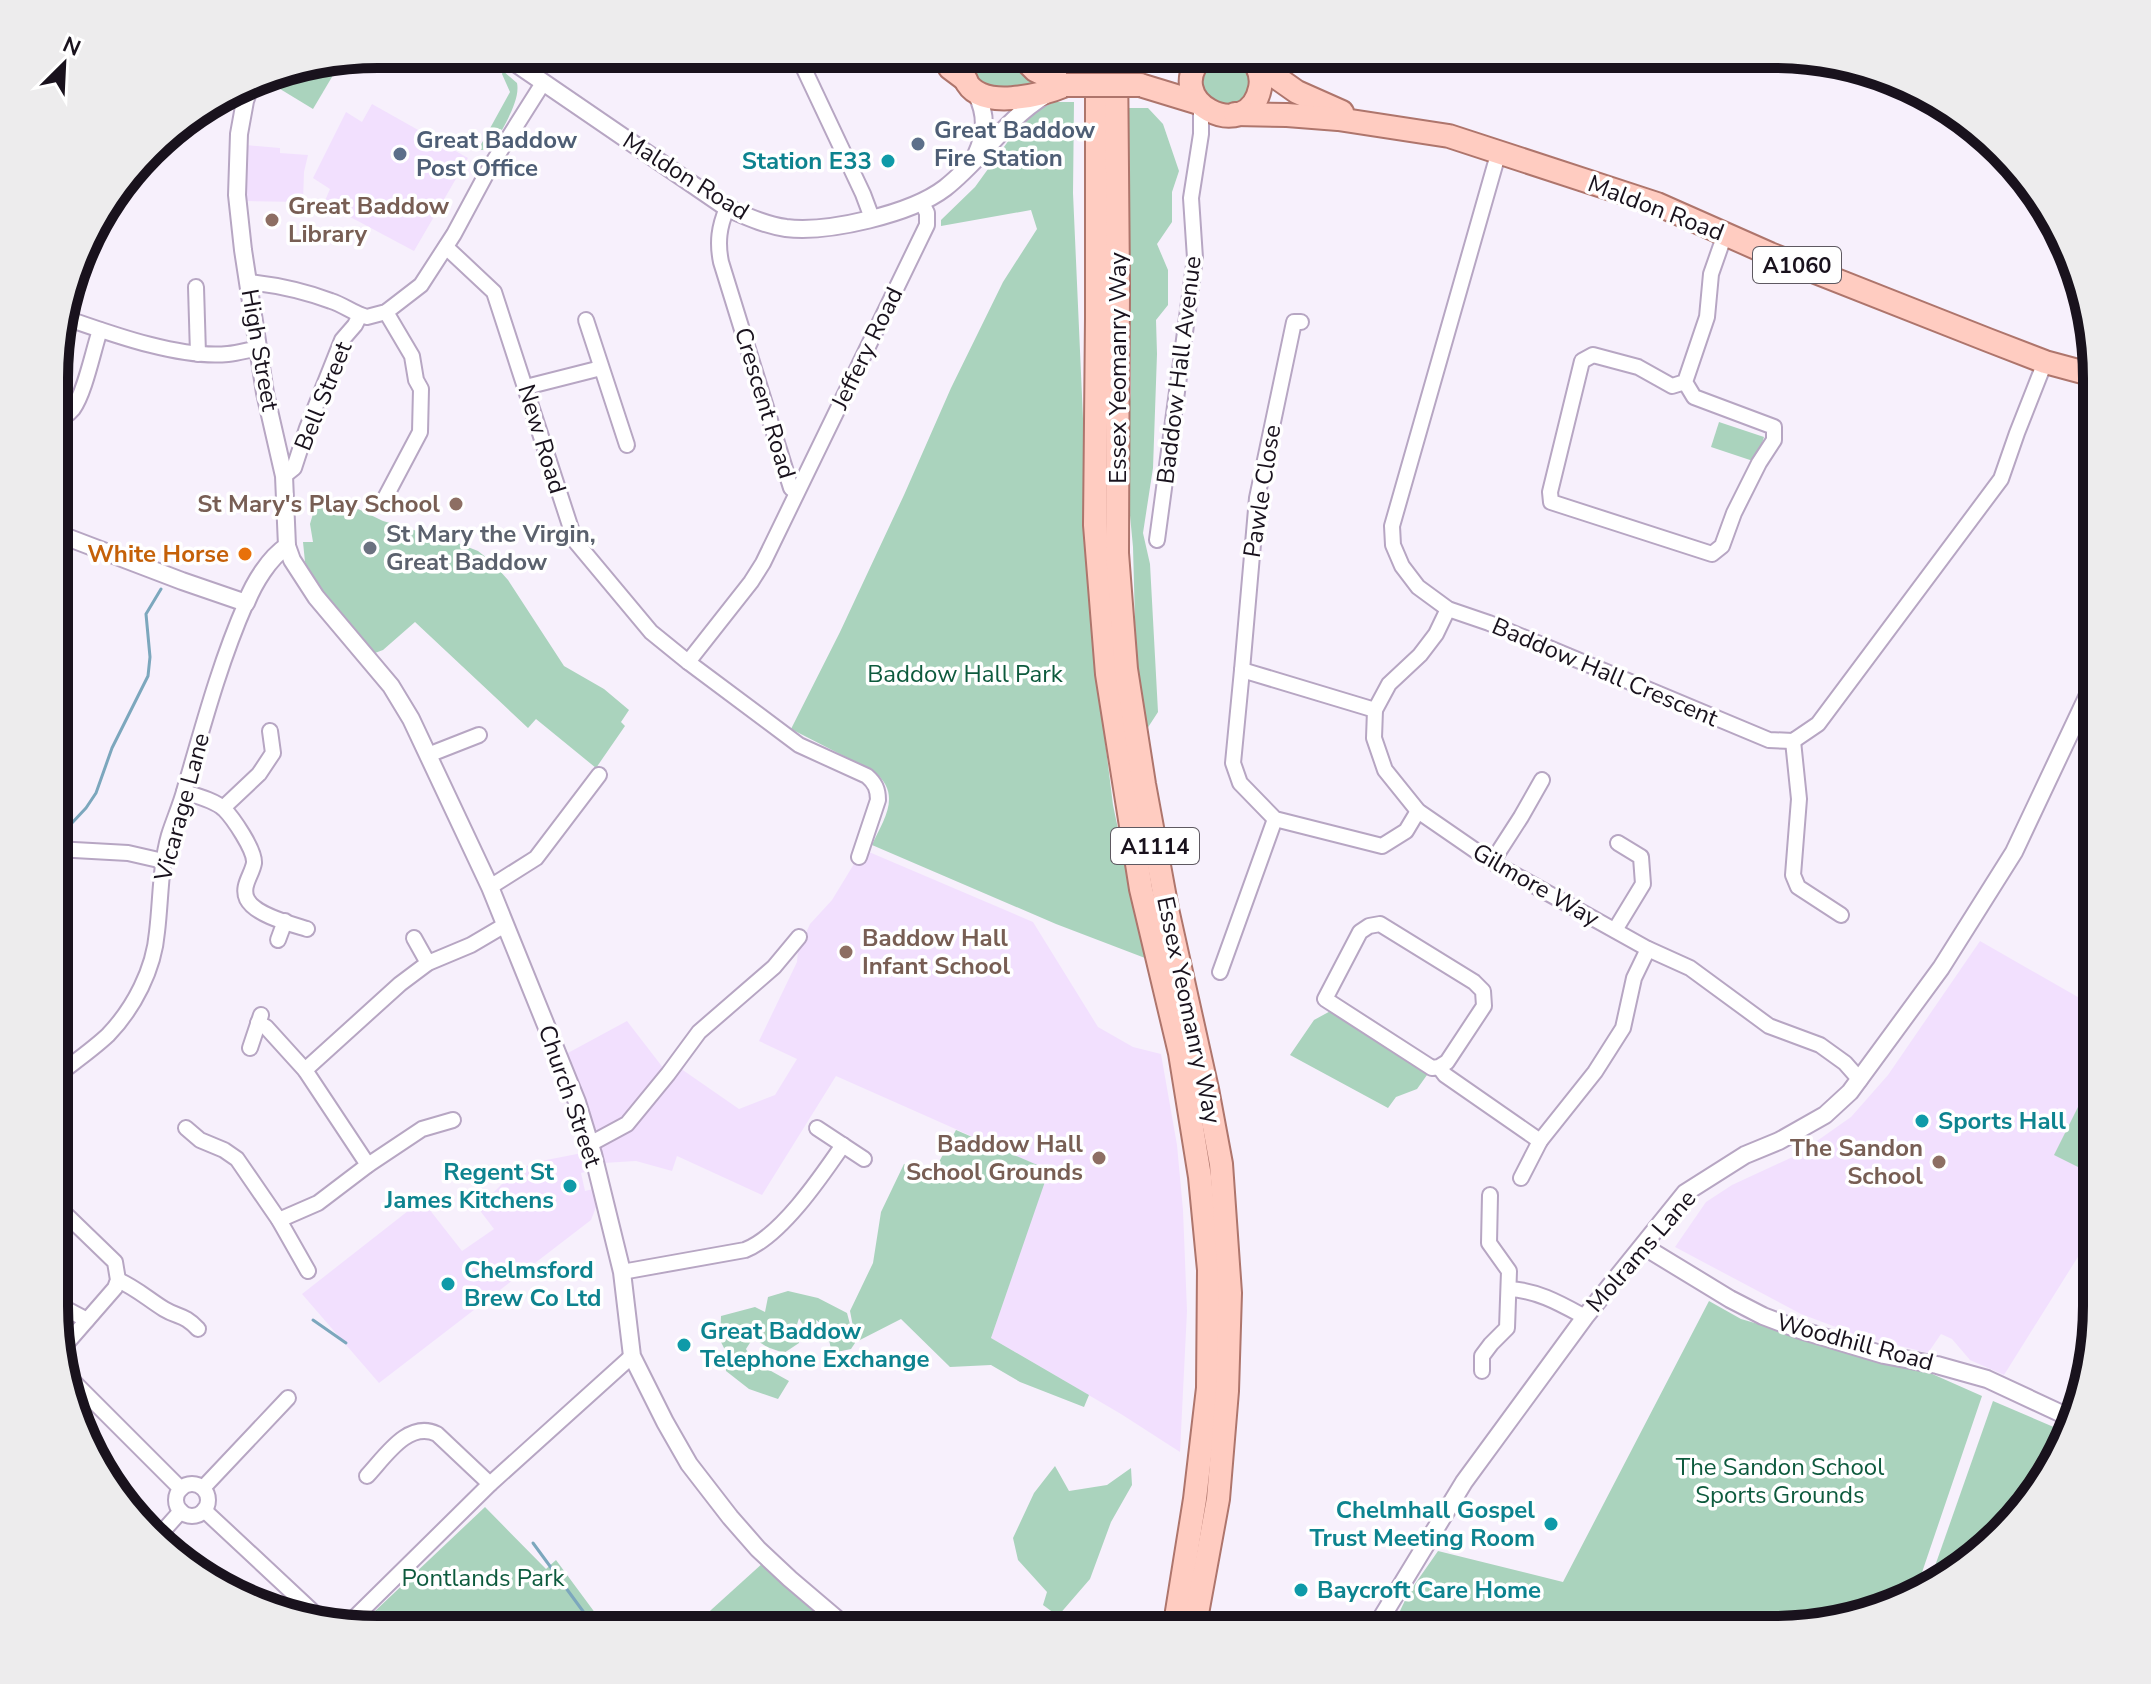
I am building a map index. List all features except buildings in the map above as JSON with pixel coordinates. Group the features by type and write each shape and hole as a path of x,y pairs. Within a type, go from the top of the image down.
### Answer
{"main road":[{"path":"950,68 971,86 993,98 1005,99 1059,88 1140,85 1159,81 1186,68"},
{"path":"963,68 971,86"},
{"path":"1033,68 1059,88"},
{"name":"Essex Yeomanry Way","path":"1097,68 1095,525 1107,674 1141,889 1180,1053 1200,1177 1209,1270 1208,1388 1195,1499 1176,1616"},
{"name":"Essex Yeomanry Way","path":"1116,68 1117,553 1126,669 1164,894 1221,1164 1230,1293 1227,1391 1218,1499 1197,1616"},
{"path":"1198,68 1192,86 1200,104"},
{"path":"1140,85 1200,104 1213,113 1231,115 1251,106 1256,99 1261,81 1256,68"},
{"name":"Maldon Road","path":"1265,68 1286,85 1319,103 1389,126"},
{"name":"Maldon Road","path":"1231,115 1338,119 1449,136 1499,151 1657,204 1784,260 2045,362 2083,372"}],"street":[{"name":"Maldon Road","path":"522,68 727,208 759,222 784,228 815,228 872,218 922,203 972,163 1025,107 1059,88"},
{"path":"804,68 872,218"},
{"path":"248,282 304,292 336,302 367,317 386,312 421,285 543,83"},
{"path":"971,86 982,104 985,128 972,163"},
{"name":"High Street","path":"246,98 241,123 237,195 265,393 284,476 287,546"},
{"name":"Baddow Hall Avenue","path":"1157,540 1195,258 1191,198 1199,153 1200,104"},
{"name":"Baddow Hall Avenue","path":"1199,153 1208,134 1231,115"},
{"name":"Baddow Hall Crescent","path":"1499,151 1392,526 1393,545 1402,566 1418,587 1448,609 1489,623 1769,740 1793,741"},
{"name":"Jeffery Road","path":"796,492 927,225 927,213 922,203"},
{"name":"Crescent Road","path":"688,662 751,582 796,492 791,488 721,262 719,233 727,208"},
{"path":"1685,382 1672,386 1638,367 1593,355 1582,361 1550,492 1551,502 1712,554 1722,546 1734,513 1774,440 1774,427 1694,397 1685,382 1707,317 1711,274 1725,234"},
{"name":"New Road","path":"446,247 494,292 575,541 651,632 688,662 799,745 867,776 874,783 878,800 859,857"},
{"path":"196,287 198,354"},
{"path":"384,500 420,432 421,389 416,380 412,356 386,312"},
{"name":"Bell Street","path":"284,476 294,468 342,340 360,315"},
{"path":"586,320 627,445"},
{"path":"73,321 135,341 198,354 226,354 259,348"},
{"name":"Pawle Close","path":"1242,670 1257,498 1294,322 1301,322"},
{"path":"68,414 77,401 100,330"},
{"path":"1836,917 1798,887 1793,875 1799,799 1793,741 1818,724 2001,479 2045,362"},
{"path":"526,387 601,368"},
{"path":"68,538 246,603 253,587 279,551 287,546"},
{"name":"Church Street","path":"287,546 299,572 316,597 391,686 411,719 490,887 572,1088 590,1144 622,1272 632,1356 665,1422 689,1464 730,1517 758,1549 834,1616"},
{"name":"Vicarage Lane","path":"68,1066 108,1034 132,1003 151,961 157,935 163,861 170,833 210,704 246,603"},
{"path":"1418,811 1406,831 1382,846 1275,819 1240,783 1233,763 1242,670 1375,710 1389,684 1420,655 1436,634 1448,609"},
{"name":"Molrams Lane","path":"1383,1616 1464,1482 1585,1317 1685,1193 1745,1155 1779,1141 1825,1115 1860,1080 1941,968 2014,852 2083,706"},
{"name":"Gilmore Way","path":"1375,710 1374,738 1385,770 1418,811 1492,862 1648,949 1690,968 1769,1026 1820,1045 1845,1063 1860,1080"},
{"path":"223,808 259,774 273,753 270,731"},
{"path":"428,755 479,735"},
{"path":"490,887 536,858 594,793 599,775"},
{"path":"1492,862 1535,784"},
{"path":"184,792 223,808 242,834 253,855 254,864 246,882 248,899 256,909 307,929"},
{"path":"1220,972 1275,819"},
{"path":"1615,930 1643,884 1641,857 1618,843"},
{"path":"68,850 128,853 163,861"},
{"path":"278,940 285,921"},
{"path":"1380,924 1474,982 1483,991 1484,1006 1447,1062 1439,1067 1432,1068 1325,999 1360,932 1369,926 1380,924"},
{"path":"305,1070 400,984 428,963 471,945 505,925"},
{"path":"590,1144 627,1124 699,1032 774,967 799,937"},
{"path":"414,938 428,963"},
{"path":"1521,1178 1540,1141 1595,1072 1623,1028 1634,978 1648,949"},
{"path":"250,1048 260,1019 305,1070 368,1165"},
{"path":"1439,1067 1445,1075 1540,1141"},
{"path":"279,1220 318,1203 422,1129 453,1120"},
{"path":"186,1128 200,1140 237,1159 279,1220 308,1271"},
{"path":"817,1128 864,1159"},
{"path":"622,1272 745,1250 751,1242 784,1220 843,1145"},
{"path":"1482,1371 1482,1356 1507,1328 1509,1289 1509,1271 1489,1243 1490,1195"},
{"path":"68,1217 115,1262 118,1280 115,1288 70,1339"},
{"name":"Woodhill Road","path":"1643,1246 1763,1316 1884,1355 1974,1375 2063,1415"},
{"path":"118,1280 134,1287 167,1311 191,1312 198,1329"},
{"path":"1509,1289 1526,1290 1585,1317"},
{"path":"68,1310 87,1320"},
{"path":"357,1615 490,1484 632,1356"},
{"path":"79,1387 181,1489"},
{"path":"203,1488 288,1398"},
{"path":"367,1476 412,1432 428,1430 437,1434 490,1484"},
{"path":"192,1484 203,1488 208,1499 204,1510 193,1515 181,1511 177,1500 181,1489 192,1484"},
{"path":"204,1510 309,1608"},
{"path":"164,1530 181,1511"}],"shaded area":[{"path":"372,104 468,158 414,251 324,203 330,189 313,178 346,112 362,122"},
{"path":"246,145 280,148 280,153 308,155 303,202 247,201"},
{"name":"Baddow Hall School Grounds","path":"869,852 1033,922 1098,1027 1133,1047 1161,1054 1177,1145 1183,1210 1187,1311 1180,1452 991,1338 1048,1170 836,1076 762,1195 677,1156 672,1171 636,1161 604,1163 598,1135 566,1054 627,1021 664,1069 677,1066 739,1109 775,1095 797,1059 759,1041 797,962 798,950 810,924 832,900 857,859"},
{"name":"The Sandon School","path":"1980,941 2083,1000 2083,1249 2004,1375 1970,1360 1952,1339 1941,1334 1928,1353 1857,1335 1801,1314 1675,1247 1706,1202 1732,1185 1797,1155 1851,1117 1888,1075"},
{"path":"582,1153 587,1159 589,1171 581,1173 585,1191 593,1189 596,1207 591,1220 379,1383 302,1294 422,1200 462,1251 494,1229 478,1208 502,1184 531,1163"}],"green space":[{"path":"973,68 1027,68 1043,86 1001,92 976,81"},
{"path":"1207,68 1246,68 1253,77 1243,103 1215,107 1199,83"},
{"path":"335,71 313,109 274,86"},
{"path":"503,71 517,83 515,101 493,144 488,149 478,150 510,92"},
{"name":"Baddow Hall Park","path":"1055,102 1074,102 1073,193 1093,644 1113,805 1145,958 1056,924 872,845 888,806 887,788 882,780 873,771 791,729 840,632 1003,282 1037,229 1031,210 941,226 941,220 975,187 1019,126 1035,110"},
{"path":"1128,108 1148,108 1163,124 1179,171 1172,192 1172,222 1157,244 1168,270 1168,305 1156,320 1153,468 1143,533 1150,564 1158,712 1145,732 1137,697 1133,547 1124,452 1131,393"},
{"path":"1719,422 1764,437 1756,462 1711,447"},
{"path":"317,500 352,506 383,521 455,542 478,551 492,562 508,580 564,666 604,689 629,710 621,722 625,726 596,768 536,719 528,728 415,622 383,650 375,653 322,592 305,562 303,542 313,542 310,524"},
{"path":"1336,1008 1432,1068 1417,1089 1396,1097 1388,1108 1290,1055 1314,1020"},
{"path":"2083,1097 2083,1170 2054,1155"},
{"path":"956,1130 1049,1170 991,1338 1089,1395 1084,1407 1020,1382 991,1365 950,1367 901,1319 856,1342 850,1311 873,1263 881,1212 904,1164 931,1177"},
{"path":"788,1291 818,1298 847,1313 855,1343 851,1349 832,1353 826,1327 816,1320 818,1335 807,1332 799,1318 796,1328 799,1343 784,1353 753,1338 746,1349 756,1368 771,1371 789,1381 778,1399 749,1389 726,1371 725,1350 720,1340 721,1316 755,1307 765,1312 768,1297"},
{"name":"The Sandon School Sports Grounds","path":"1709,1301 1741,1319 1930,1373 1982,1396 1920,1579 1873,1600 1834,1610 1773,1616 1398,1616 1408,1594 1438,1551 1563,1582"},
{"path":"1993,1401 2057,1429 2042,1461 2006,1511 1978,1539 1933,1572"},
{"path":"1055,1466 1069,1491 1107,1485 1131,1468 1132,1485 1111,1522 1090,1579 1058,1616 1043,1605 1047,1592 1018,1560 1013,1538 1034,1493"},
{"name":"Pontlands Park","path":"485,1507 546,1569 556,1560 597,1616 378,1616 370,1616"},
{"path":"764,1562 823,1616 704,1616"}],"waterway":[{"path":"68,827 96,793 112,748 148,676 150,657 146,614 161,589"},
{"path":"313,1320 346,1343"},
{"path":"533,1543 586,1616"}],"place":[{"name":"Great Baddow Fire Station","path":"918,144"},
{"name":"Great Baddow Post Office","path":"400,154"},
{"name":"Station E33","path":"888,161"},
{"name":"Great Baddow Library","path":"272,220"},
{"name":"St Mary's Play School","path":"456,504"},
{"name":"St Mary the Virgin, Great Baddow","path":"370,548"},
{"name":"White Horse","path":"245,554"},
{"name":"Baddow Hall Infant School","path":"846,952"},
{"name":"Sports Hall","path":"1922,1121"},
{"name":"Baddow Hall School Grounds","path":"1099,1158"},
{"name":"The Sandon School","path":"1939,1162"},
{"name":"Regent St James Kitchens","path":"570,1186"},
{"name":"Chelmsford Brew Co Ltd","path":"448,1284"},
{"name":"Great Baddow Telephone Exchange","path":"684,1345"},
{"name":"Chelmhall Gospel Trust Meeting Room","path":"1551,1524"},
{"name":"Baycroft Care Home","path":"1301,1590"}]}
